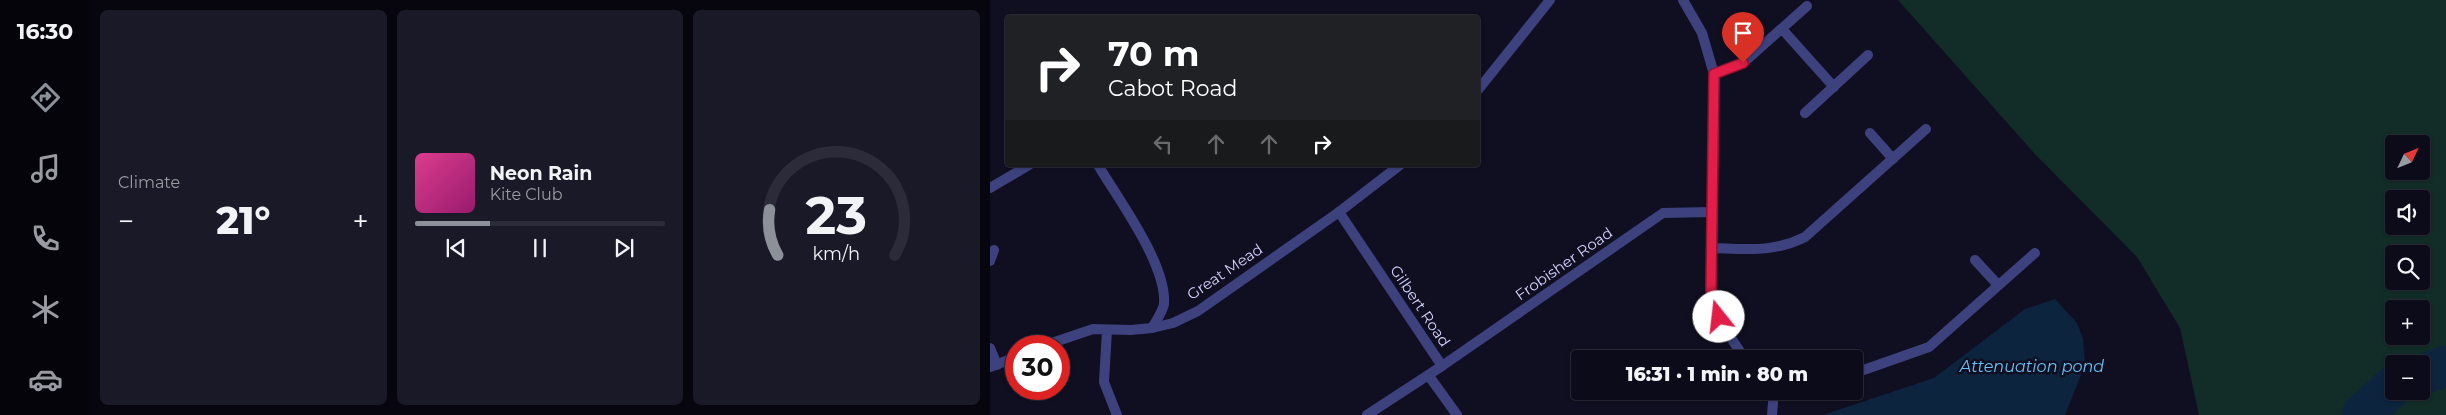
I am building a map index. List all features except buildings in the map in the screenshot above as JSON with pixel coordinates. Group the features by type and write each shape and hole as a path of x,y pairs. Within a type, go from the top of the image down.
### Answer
{"street":[{"path":"1480,88 1550,0"},
{"path":"1683,0 1702,33 1714,74 1711,290 1719,317 1731,341 1738,350"},
{"path":"1714,74 1743,63 1807,6"},
{"path":"1782,29 1834,87"},
{"path":"1805,113 1868,55"},
{"path":"1712,248 1765,250 1787,246 1805,237 1926,129"},
{"path":"1870,133 1892,159"},
{"path":"990,188 1026,167"},
{"path":"1099,167 1151,254 1160,279 1164,304 1152,328"},
{"name":"Great Mead","path":"1070,337 1093,329 1152,328 1173,323 1198,310 1339,212 1397,167"},
{"name":"Gilbert Road","path":"1339,212 1442,366 1367,415"},
{"name":"Frobisher Road","path":"1442,366 1663,213 1711,212"},
{"path":"990,261 994,250"},
{"path":"1863,370 1929,347 2035,253"},
{"path":"1975,260 1998,285"},
{"path":"1107,330 1104,382 1117,415"},
{"path":"990,348 993,366 1005,361"},
{"path":"1429,376 1457,415"},
{"path":"1772,415 1773,400"}],"green space":[{"path":"1898,0 2446,0 2446,415 2199,415 2180,328 2137,257 2034,153"}],"water":[{"name":"Attenuation pond","path":"2055,299 2077,323 2083,339 2085,365 2065,415 1823,415 1934,378 2025,309"}],"waterway":[{"path":"2430,372 2446,366"},
{"path":"2362,415 2385,393"}],"route":[{"path":"1719,317 1711,290 1714,74 1743,63"}]}
